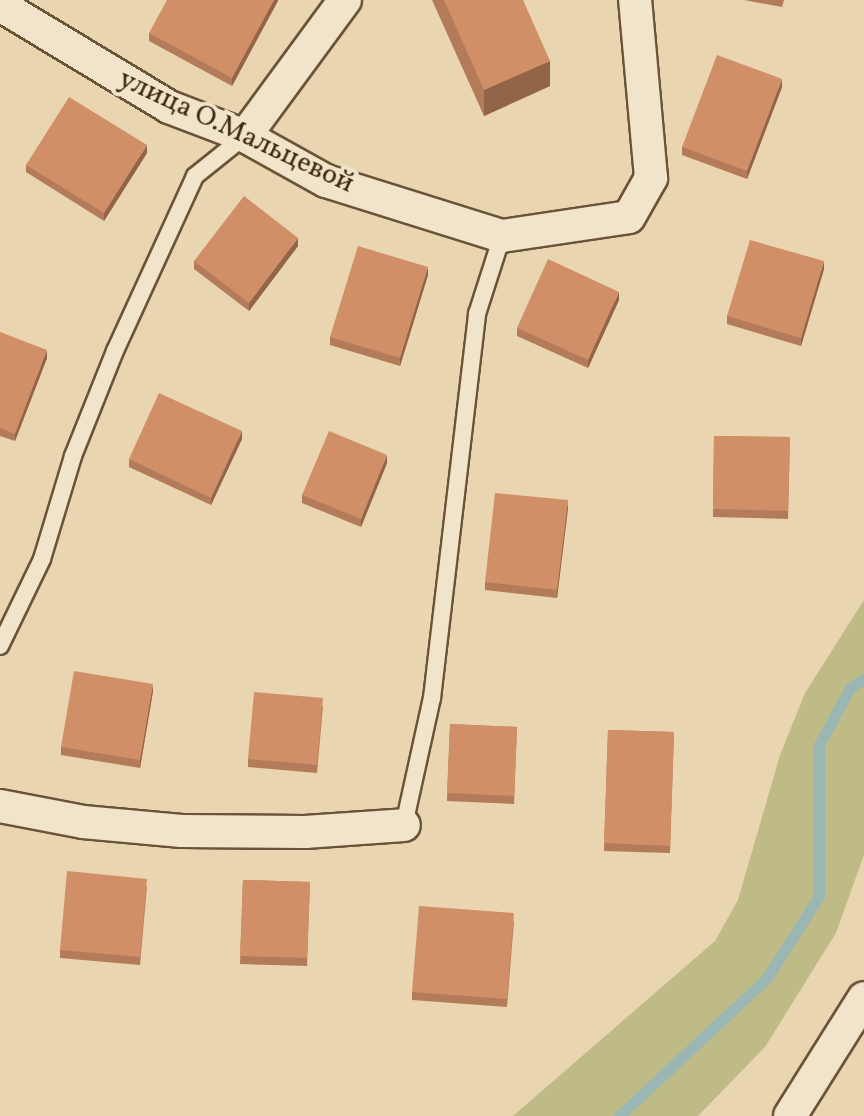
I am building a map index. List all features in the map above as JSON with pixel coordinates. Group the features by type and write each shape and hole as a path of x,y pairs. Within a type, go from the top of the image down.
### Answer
{"street":[{"path":"245,136 345,0"},
{"name":"улица О.Мальцевой","path":"0,5 169,107 245,136 326,181 502,236 629,217 651,178 635,0"},
{"path":"0,806 83,822 182,831 305,832 404,825"},
{"path":"790,1116 864,998"}],"lane":[{"path":"0,646 42,559 73,456 115,351 195,176 245,136"},
{"path":"404,825 432,698 477,314 502,236"}],"shaded area":[{"path":"864,600 864,855 836,933 765,1047 698,1116 513,1116 715,941 738,900 780,755 805,693"}],"building":[{"path":"167,0 274,0 232,78 149,33"},
{"path":"444,0 523,0 550,61 484,90"},
{"path":"717,55 782,79 747,171 682,147"},
{"path":"69,97 147,145 104,213 26,165"},
{"path":"244,196 298,238 249,303 194,261"},
{"path":"750,240 824,261 801,338 727,316"},
{"path":"358,246 428,267 400,358 330,337"},
{"path":"548,259 619,292 588,360 517,328"},
{"path":"0,332 47,350 15,434 0,428"},
{"path":"159,393 242,431 211,498 129,459"},
{"path":"329,431 387,455 361,519 302,495"},
{"path":"714,436 790,437 788,511 713,509"},
{"path":"495,493 568,500 557,590 485,582"},
{"path":"74,671 153,684 140,760 61,747"},
{"path":"254,692 323,698 317,765 248,759"},
{"path":"450,724 517,727 514,796 447,793"},
{"path":"608,730 674,732 670,846 604,843"},
{"path":"67,871 147,879 140,957 60,950"},
{"path":"243,880 310,882 307,958 240,956"},
{"path":"419,906 514,913 507,999 412,992"}],"waterway":[{"path":"619,1116 767,978 819,896 819,745 850,688 864,679"}]}
